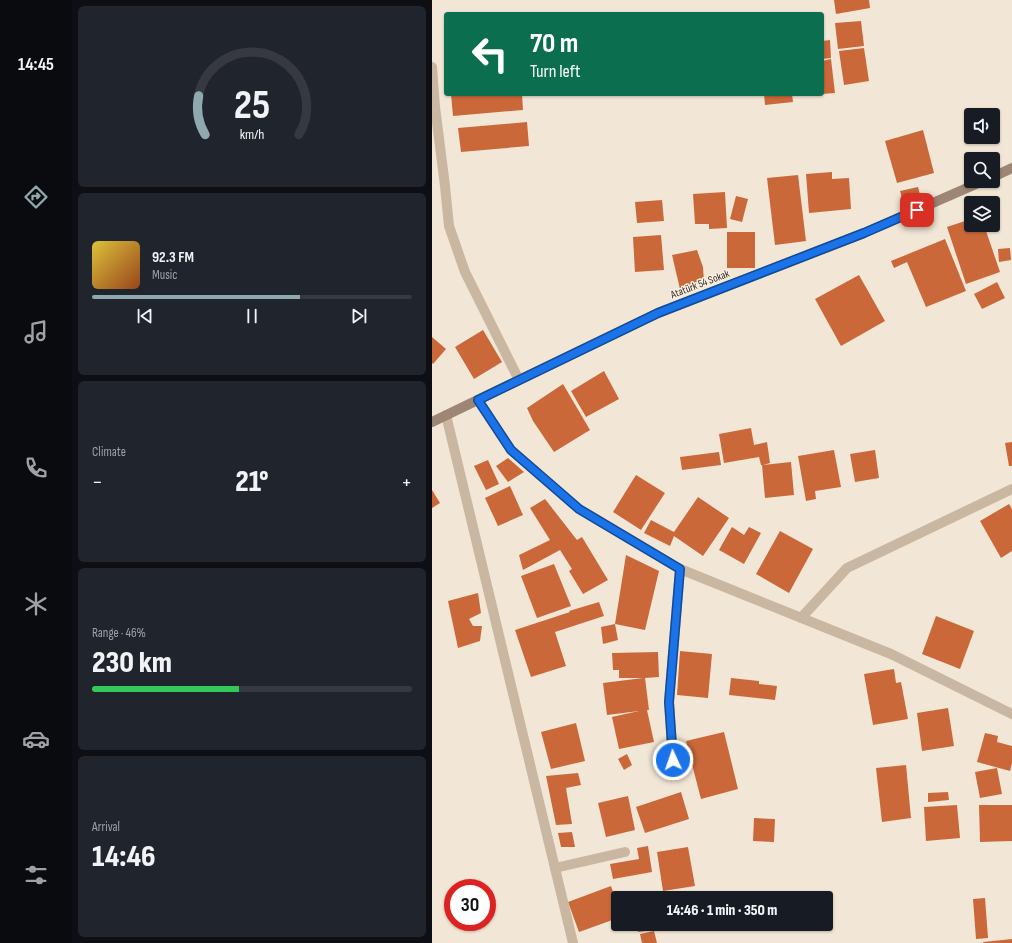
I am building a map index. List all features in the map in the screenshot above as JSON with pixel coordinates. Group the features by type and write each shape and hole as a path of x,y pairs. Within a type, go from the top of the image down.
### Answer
{"street":[{"path":"432,67 435,107 449,226 465,272 519,380"},
{"path":"1000,173 1012,168"},
{"name":"Atatürk 54 Sokak","path":"432,422 658,313 864,233 967,188"},
{"path":"478,400 511,450 579,509 680,569 891,654 1012,714"},
{"path":"446,415 573,943"},
{"path":"801,618 848,568 1012,489"},
{"path":"673,760 669,702 680,569"},
{"path":"555,868 625,852"}],"building":[{"path":"834,0 869,0 870,8 836,14"},
{"path":"861,21 864,46 838,49 835,23"},
{"path":"830,40 831,58 824,59 824,41"},
{"path":"864,48 869,81 844,85 839,51"},
{"path":"831,59 835,93 824,94 824,61"},
{"path":"451,96 522,96 523,110 453,116"},
{"path":"764,96 792,96 793,102 765,105"},
{"path":"527,122 529,146 461,152 458,128"},
{"path":"923,130 934,173 897,183 885,141"},
{"path":"832,172 832,179 849,178 851,209 809,213 806,174"},
{"path":"798,175 806,241 775,245 767,178"},
{"path":"918,187 921,198 903,202 900,191"},
{"path":"725,192 727,228 709,229 709,224 695,224 693,194"},
{"path":"736,196 748,199 742,222 730,219"},
{"path":"662,200 664,221 637,223 635,202"},
{"path":"964,221 964,232 986,232 1000,272 966,284 947,227"},
{"path":"727,232 755,232 755,268 727,268"},
{"path":"661,235 664,270 635,272 633,237"},
{"path":"945,239 966,291 926,307 907,262 894,268 891,261"},
{"path":"1010,248 1011,260 999,262 998,249"},
{"path":"697,250 703,267 704,282 680,289 672,255"},
{"path":"859,275 885,321 841,346 815,299"},
{"path":"997,282 1005,298 982,309 974,294"},
{"path":"483,330 502,362 474,379 455,347"},
{"path":"432,337 446,349 433,364 432,363"},
{"path":"604,371 619,399 586,417 571,391"},
{"path":"563,384 590,430 554,452 533,421 527,408"},
{"path":"751,428 754,445 767,442 770,463 763,465 791,462 794,495 765,498 762,465 759,457 724,463 719,434"},
{"path":"1012,442 1012,466 1009,466 1005,443"},
{"path":"834,450 841,487 815,491 816,499 806,501 798,456"},
{"path":"875,450 879,478 855,482 850,454"},
{"path":"719,452 721,465 682,470 680,457"},
{"path":"508,458 524,472 508,482 496,466"},
{"path":"488,460 499,484 486,490 474,466"},
{"path":"636,475 665,493 641,530 613,512"},
{"path":"510,486 523,515 498,526 485,498"},
{"path":"432,490 440,503 432,508"},
{"path":"698,497 729,518 703,556 674,536 670,546 644,533 651,520 674,532"},
{"path":"545,499 577,540 582,537 608,580 583,594 569,571 572,569 560,550 523,570 519,555 550,540 530,508"},
{"path":"1009,504 1012,509 1012,551 1001,558 980,521"},
{"path":"732,527 744,535 749,527 761,533 744,564 719,550"},
{"path":"780,531 813,549 789,593 756,574"},
{"path":"626,555 659,571 645,630 615,624"},
{"path":"554,564 571,606 537,618 521,576"},
{"path":"478,593 481,613 469,619 473,626 482,626 480,641 458,648 448,601"},
{"path":"599,602 604,616 555,632 566,666 531,677 515,630"},
{"path":"936,616 974,631 960,669 922,654"},
{"path":"615,624 618,640 603,644 601,627"},
{"path":"680,651 712,654 708,698 677,695"},
{"path":"658,652 659,677 645,678 649,710 647,710 654,742 619,749 612,717 639,711 607,715 603,683 643,678 619,678 619,670 613,670 612,653"},
{"path":"894,669 896,683 901,682 908,719 873,725 864,674"},
{"path":"731,678 759,681 759,684 777,686 775,700 729,695"},
{"path":"948,708 954,746 922,751 917,713"},
{"path":"576,723 585,761 551,769 541,732"},
{"path":"724,732 738,789 701,799 686,741"},
{"path":"985,733 998,736 997,742 1012,746 1012,763 1010,771 977,762"},
{"path":"627,754 632,765 624,770 618,759"},
{"path":"906,765 911,818 882,822 876,768"},
{"path":"997,768 1002,794 980,798 975,772"},
{"path":"578,773 581,785 566,788 572,824 556,825 546,776"},
{"path":"681,792 689,819 645,833 636,807"},
{"path":"948,792 949,800 928,802 928,793"},
{"path":"628,796 635,830 606,837 598,803"},
{"path":"957,805 960,838 926,841 924,807"},
{"path":"979,805 1012,805 1012,841 980,842"},
{"path":"754,818 775,819 774,842 753,841"},
{"path":"572,832 575,847 561,847 558,833"},
{"path":"648,846 652,872 613,879 610,864 639,859 637,848"},
{"path":"688,847 695,886 663,891 657,852"},
{"path":"611,886 613,891 611,891 611,921 579,932 568,902"},
{"path":"985,898 988,938 976,939 973,899"},
{"path":"654,931 657,943 642,943 640,934"},
{"path":"1012,939 1012,943 983,943 983,942"}],"route":[{"path":"673,760 669,702 680,569 579,509 511,450 478,400 658,313 864,233 917,210"}]}
